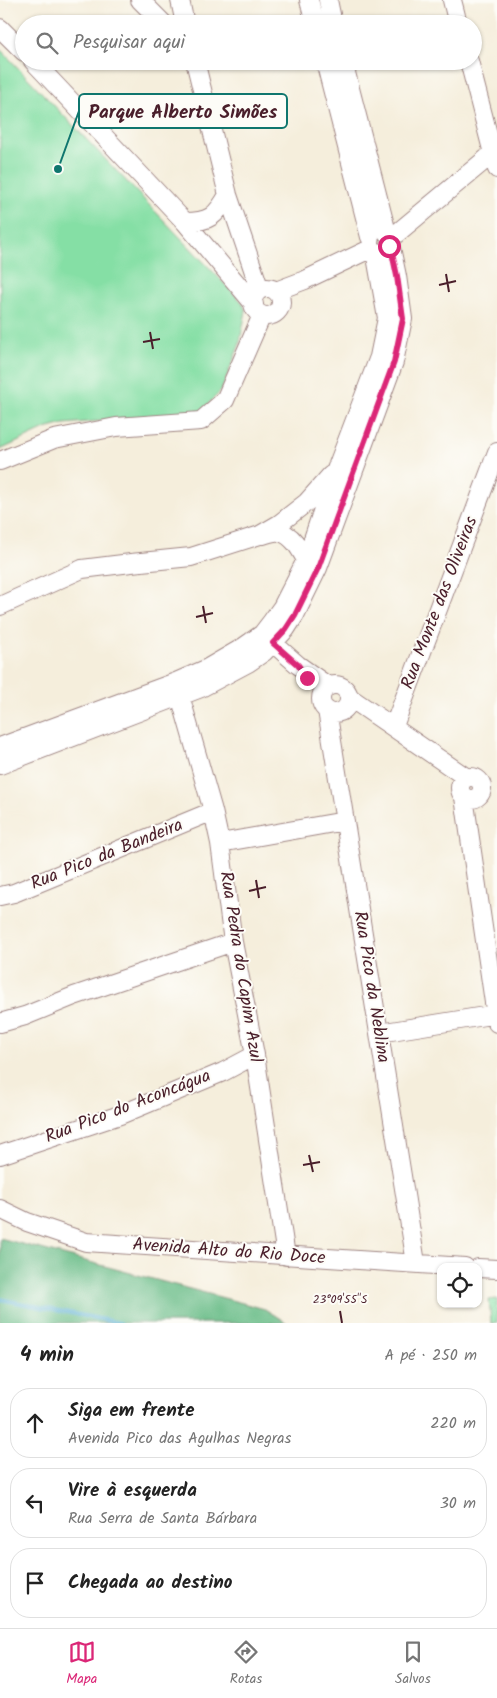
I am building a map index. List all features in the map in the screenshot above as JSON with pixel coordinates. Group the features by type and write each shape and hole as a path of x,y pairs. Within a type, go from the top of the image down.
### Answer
{"street":[{"path":"140,0 155,15"},
{"path":"180,0 183,15"},
{"path":"309,0 313,15"},
{"path":"328,0 332,15"},
{"path":"452,0 456,15"},
{"path":"0,28 15,43"},
{"path":"42,70 186,222 222,267 265,300"},
{"path":"0,461 54,439 116,427 200,421 226,400 265,300 228,195 197,70"},
{"path":"268,638 286,629 318,568 394,362 403,319 397,276 381,242 328,70"},
{"path":"0,746 229,674 248,663 268,638 306,560 337,467 379,357 387,318 381,242 345,70"},
{"path":"265,300 381,242 496,157 472,70"},
{"path":"186,222 202,221 213,216 228,195"},
{"name":"Rua Monte das Oliveiras","path":"394,726 497,452"},
{"path":"260,535 279,524 307,502 337,467"},
{"path":"0,606 82,570 191,557 260,535 278,532 290,537 300,547 306,560"},
{"path":"268,638 298,665 336,713 347,706 349,697 348,692 342,686 332,685 325,698"},
{"path":"0,765 178,689"},
{"name":"Rua Pedra do Capim Azul","path":"178,689 213,811 220,843 233,942 255,1056 286,1256"},
{"path":"349,697 394,726 467,778 477,778 490,791 481,794 475,799 464,797"},
{"name":"Rua Pico da Neblina","path":"325,698 416,1264"},
{"path":"379,1033 497,1017 464,797 460,786 467,778"},
{"name":"Rua Pico da Bandeira","path":"0,896 14,893 213,811"},
{"path":"220,843 345,821"},
{"path":"0,1022 25,1016 74,996 233,942"},
{"name":"Rua Pico do Aconcágua","path":"3,1156 120,1115 223,1072 255,1056"},
{"name":"Avenida Alto do Rio Doce","path":"0,1208 27,1222 86,1242 437,1265"},
{"path":"482,1268 497,1269"}],"green space":[{"path":"0,49 15,65 15,70 20,70 242,302 246,311 239,346 221,391 201,411 64,424 45,429 0,450"},
{"path":"0,1238 265,1309 287,1323 0,1323"},
{"path":"497,1299 497,1323 491,1323 489,1300"}],"waterway":[{"path":"0,1299 120,1323"}],"place":[{"name":"Parque Alberto Simões","path":"58,169"}],"route":[{"path":"307,678 298,665 273,643 286,629 295,615 318,568 394,362 403,319 390,243 389,246"}]}
